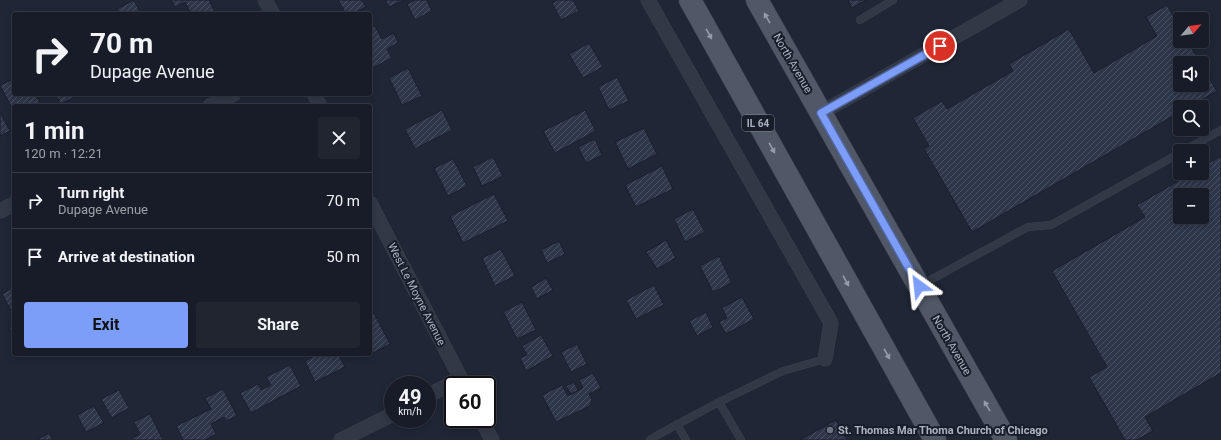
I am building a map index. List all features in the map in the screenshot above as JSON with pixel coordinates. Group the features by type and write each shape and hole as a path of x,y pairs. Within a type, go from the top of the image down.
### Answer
{"main road":[{"name":"IL 64","path":"690,0 935,440"},
{"name":"North Avenue","path":"757,0 1006,440"}],"street":[{"path":"265,0 271,12"},
{"path":"648,0 831,323 825,360"},
{"path":"821,113 1003,7 1020,0"},
{"path":"214,104 230,96"},
{"path":"0,211 12,205"},
{"name":"West Le Moyne Avenue","path":"372,207 459,376"},
{"path":"341,440 384,418"},
{"path":"486,428 492,440"}],"lane":[{"path":"860,20 893,0"},
{"path":"1196,144 1221,130"},
{"path":"919,286 1028,227 1051,225 1173,157"},
{"path":"650,440 719,402 783,371 825,360"},
{"path":"719,402 741,440"},
{"path":"677,424 686,440"}],"building":[{"path":"134,0 140,12 119,12 117,9"},
{"path":"171,0 209,0 215,12 190,12 185,2 175,7"},
{"path":"338,0 362,0 366,7 355,12 345,12"},
{"path":"385,0 404,0 389,7"},
{"path":"415,0 427,0 432,11 415,20 407,4"},
{"path":"558,0 573,0 579,11 561,20 552,3"},
{"path":"848,0 866,0 852,8"},
{"path":"1167,5 1173,16 1173,48 1192,48 1196,56 1173,56 1173,92 1209,92 1209,78 1217,91 1201,100 1173,100 1173,116 972,232 924,149 929,146 913,118 942,101 947,109 1013,71 1009,64 1069,29 1094,73 1157,36 1146,17"},
{"path":"375,26 382,39 394,33 398,43 387,49 392,58 372,68 372,28"},
{"path":"589,43 603,67 583,78 569,54"},
{"path":"408,68 422,96 402,105 389,78"},
{"path":"617,77 629,101 609,110 598,87"},
{"path":"12,80 12,96 36,96 41,104 12,104 12,108 0,85"},
{"path":"56,96 76,96 61,104"},
{"path":"442,110 452,130 415,149 405,129"},
{"path":"585,110 596,131 555,153 543,131"},
{"path":"0,112 10,131 0,136"},
{"path":"644,128 657,154 628,169 615,142"},
{"path":"595,139 602,155 586,163 578,147"},
{"path":"1221,156 1221,373 1145,417 1153,431 1137,440 1125,440 1089,377 1107,367 1052,271 1145,217 1137,205 1180,180 1209,180 1209,163"},
{"path":"493,157 503,176 482,186 473,167"},
{"path":"453,159 467,186 448,196 434,168"},
{"path":"662,166 673,189 636,207 625,185"},
{"path":"494,194 508,221 463,243 450,216"},
{"path":"693,209 705,232 685,242 674,219"},
{"path":"666,240 676,258 657,269 646,252"},
{"path":"559,241 565,254 547,263 541,250"},
{"path":"501,249 515,276 495,286 482,258"},
{"path":"719,256 732,283 713,292 700,266"},
{"path":"546,278 553,290 537,299 531,287"},
{"path":"654,285 664,305 636,319 626,300"},
{"path":"12,288 12,312 2,294"},
{"path":"742,297 754,319 726,334 719,322 727,318 722,308"},
{"path":"522,302 536,330 517,339 503,312"},
{"path":"372,310 390,344 372,353"},
{"path":"706,312 713,327 697,336 689,321"},
{"path":"12,326 12,333 9,328"},
{"path":"541,335 553,356 526,371 520,358 527,355 522,346"},
{"path":"577,344 587,364 571,372 561,352"},
{"path":"314,356 339,356 345,367 315,382 305,361"},
{"path":"290,365 301,386 251,413 240,393 258,384 261,390 271,385 266,377"},
{"path":"593,373 601,388 589,394 592,400 590,406 556,422 542,395 562,385 568,396 583,388 579,380"},
{"path":"574,382 578,390 571,394 566,386"},
{"path":"223,389 237,416 226,421 224,417 211,424 216,434 205,440 183,440 176,426 211,409 205,398"},
{"path":"119,390 129,408 112,418 101,399"},
{"path":"94,406 104,423 86,432 77,415"},
{"path":"150,414 163,440 133,440 132,438 140,434 134,422"},
{"name":"St. Thomas Mar Thoma Church of Chicago","path":"836,420 847,440 800,440"},
{"path":"49,433 53,440 37,440"}],"place":[{"name":"St. Thomas Mar Thoma Church of Chicago","path":"830,430"}],"route":[{"path":"919,286 821,113 940,46"}]}
